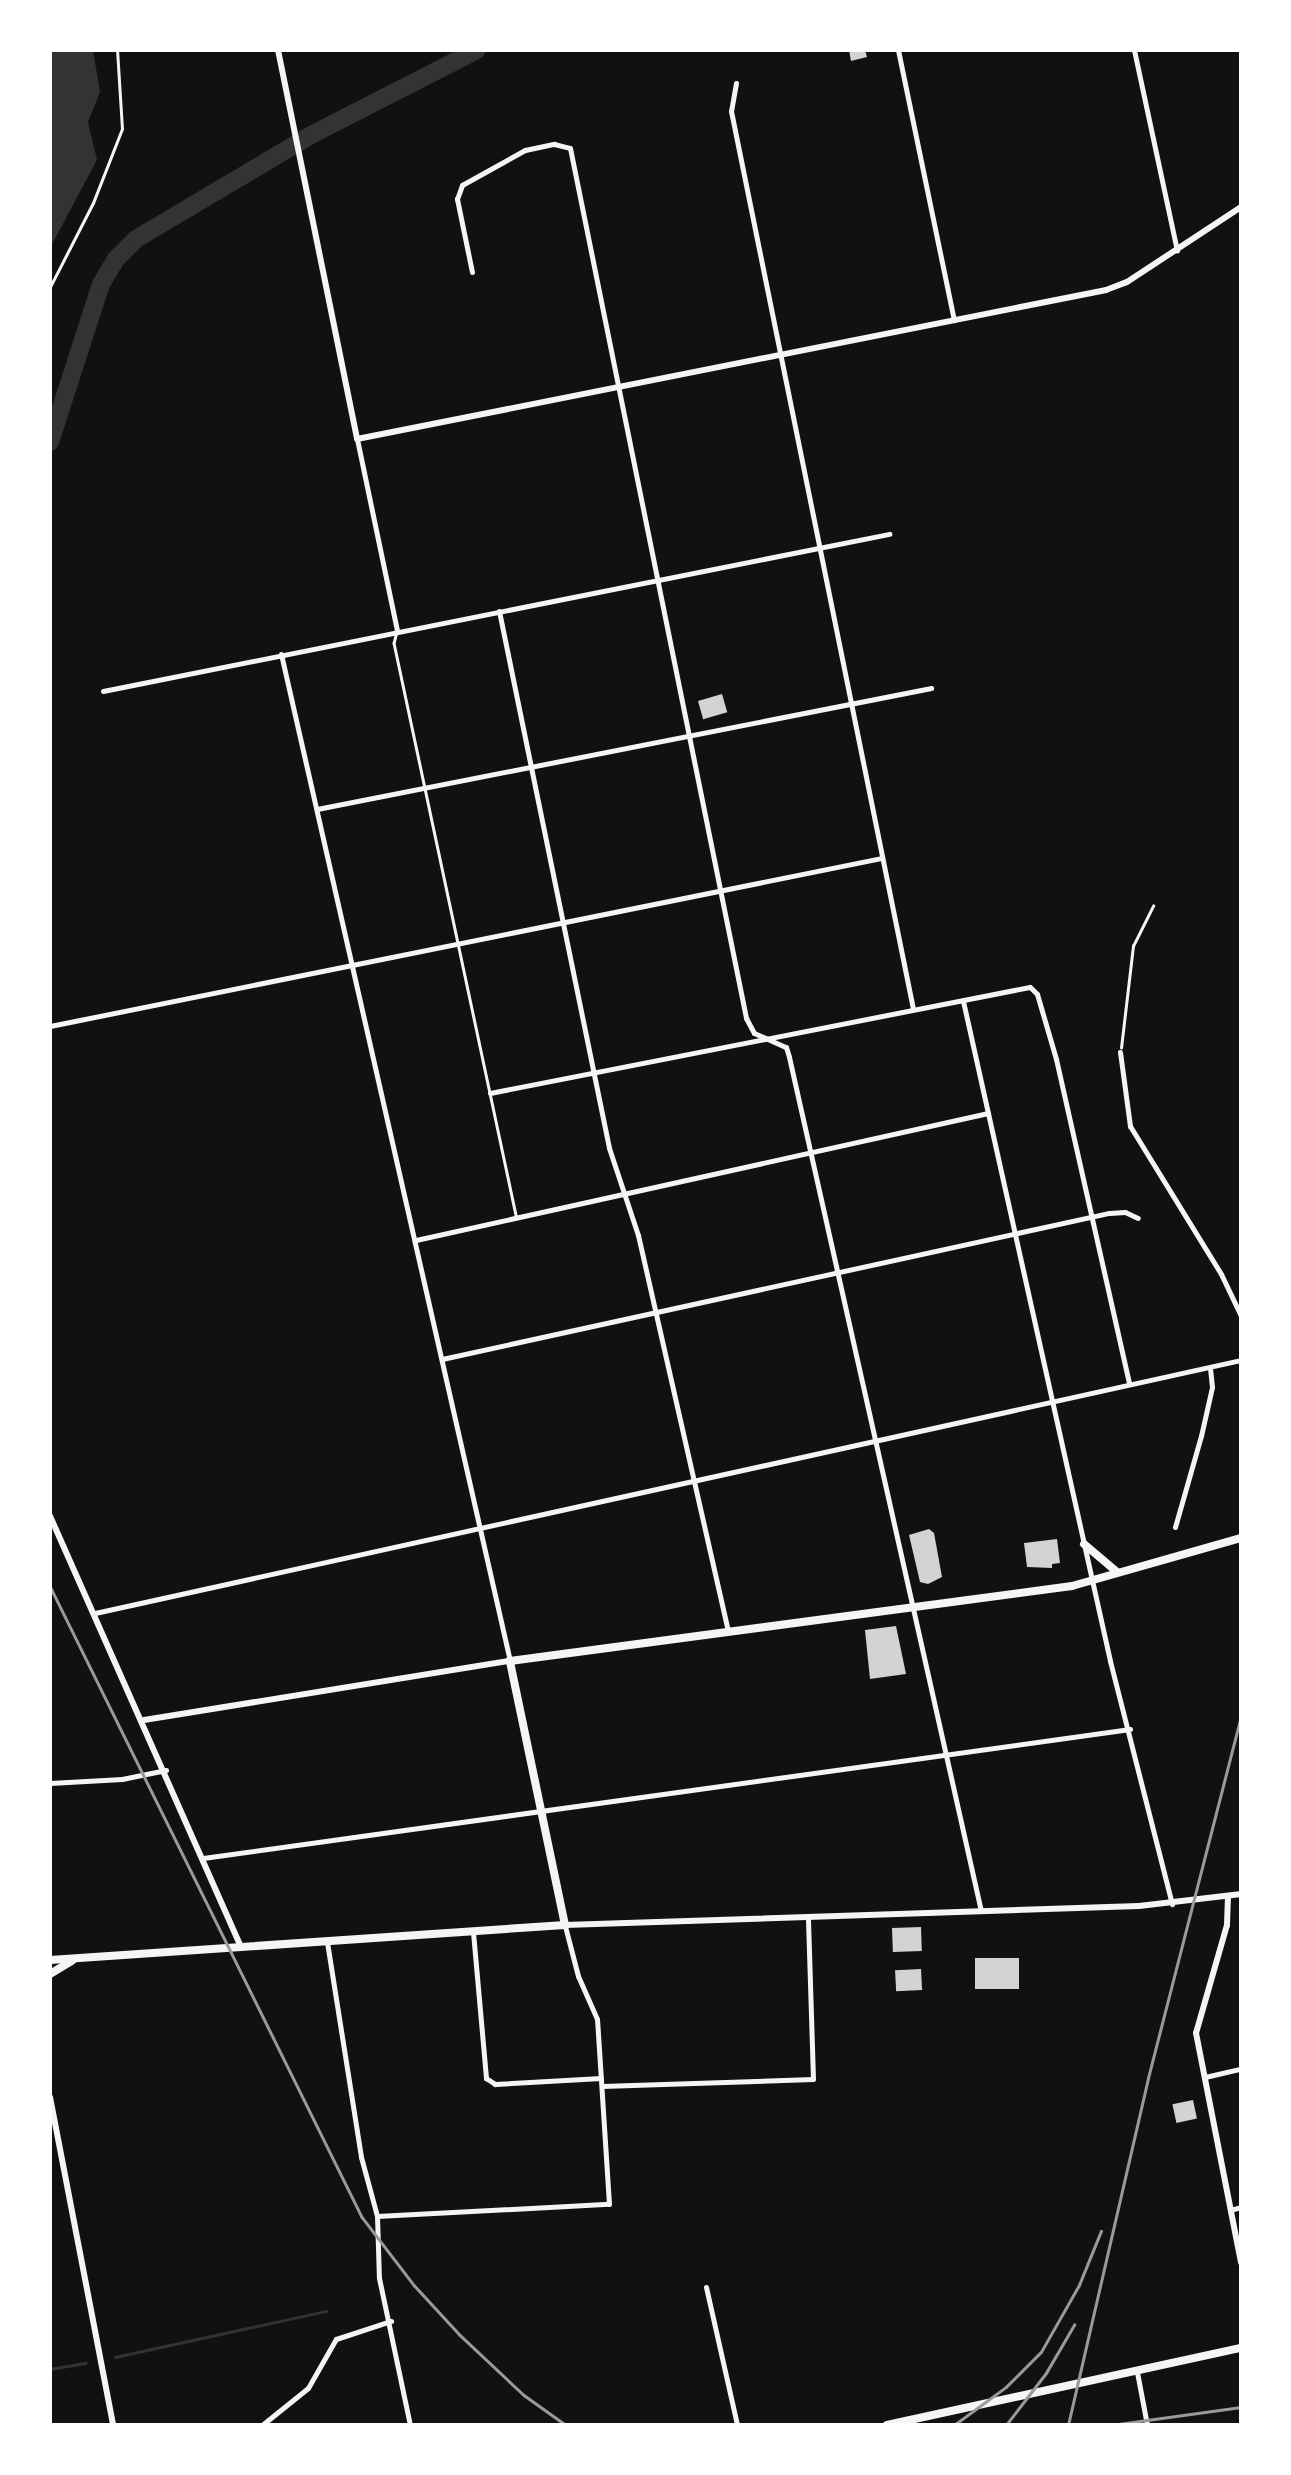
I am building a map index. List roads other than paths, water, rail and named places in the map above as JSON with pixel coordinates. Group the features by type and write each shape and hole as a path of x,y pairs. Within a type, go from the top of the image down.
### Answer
{"main road":[{"path":"50,1960 565,1925 510,1661 1092,1580 1241,1538"},
{"path":"1084,1544 1117,1572"},
{"path":"50,1974 77,1958"},
{"path":"887,2425 1241,2348"}],"street":[{"path":"278,50 398,630"},
{"path":"898,50 955,323"},
{"path":"1134,50 1177,250"},
{"path":"736,83 731,112 913,1009"},
{"path":"472,272 459,190 514,155 566,145 574,154 748,1027 786,1047 981,1910"},
{"path":"357,439 1083,296 1127,282 1241,207"},
{"path":"103,691 890,534"},
{"path":"499,611 609,1148 655,1312 728,1631"},
{"path":"144,1720 510,1661 281,654"},
{"path":"317,808 931,688"},
{"path":"50,1026 882,858"},
{"path":"490,1092 1029,987 1040,1002 1130,1385"},
{"path":"963,1000 1092,1580 1172,1904"},
{"path":"1120,1052 1130,1126 1220,1274 1241,1316"},
{"path":"416,1240 988,1114"},
{"path":"442,1359 1092,1216 1119,1212 1138,1218"},
{"path":"95,1613 1241,1360"},
{"path":"1175,1527 1202,1436 1212,1387 1210,1368"},
{"path":"50,1516 144,1720 242,1948"},
{"path":"204,1858 1130,1729"},
{"path":"50,1783 122,1779 166,1770"},
{"path":"377,2216 609,2204 598,2019 575,1967 565,1925 1172,1904 1241,1894"},
{"path":"1228,1896 1227,1925 1197,2022 1202,2078 1241,2263"},
{"path":"602,2086 813,2079 808,1916"},
{"path":"473,1932 488,2081 601,2078"},
{"path":"326,1942 361,2157 377,2216 376,2261 410,2425"},
{"path":"1202,2078 1241,2070"},
{"path":"50,2097 113,2425"},
{"path":"1230,2210 1241,2207"},
{"path":"706,2287 737,2425"},
{"path":"262,2425 308,2388 336,2339 391,2321"},
{"path":"1137,2372 1148,2425"}],"lane":[{"path":"398,630 394,643 516,1218"},
{"path":"1120,1052 1134,946 1153,906"}],"waterway":[{"path":"50,442 101,284 116,259 136,239 311,135 477,50"},
{"path":"115,2357 326,2311"},
{"path":"50,2369 85,2363"}],"railway":[{"path":"50,1586 362,2217 414,2285 460,2335 524,2395 566,2425"},
{"path":"1068,2425 1148,2078 1241,1717"},
{"path":"954,2425 1006,2387 1041,2352 1079,2285 1101,2231"},
{"path":"1006,2425 1046,2373 1074,2325"},
{"path":"1111,2425 1241,2407"}]}
